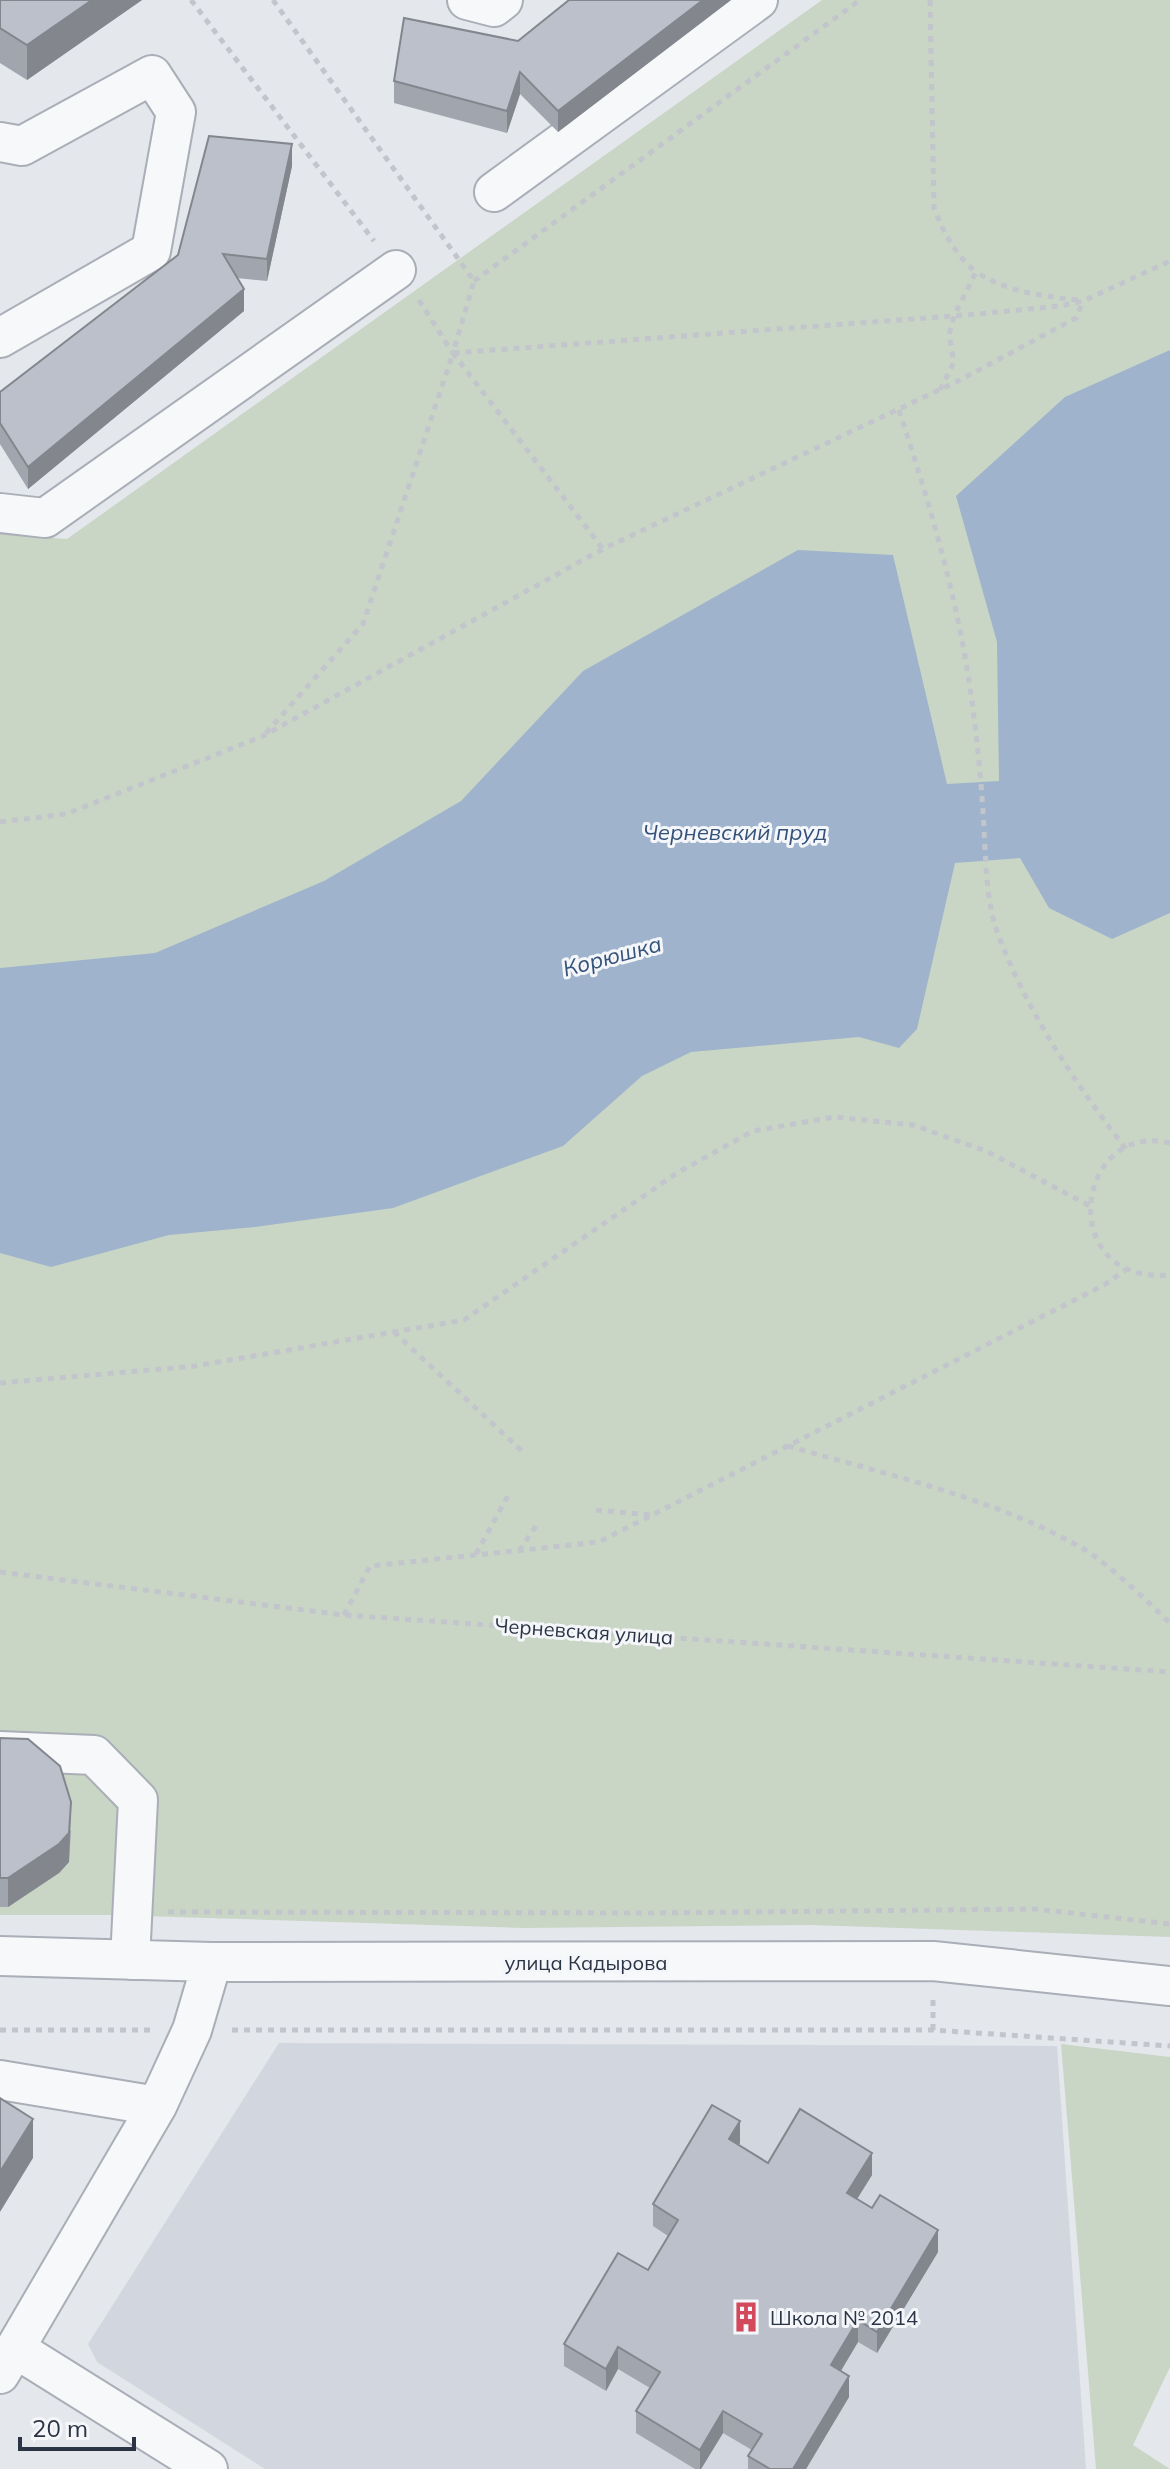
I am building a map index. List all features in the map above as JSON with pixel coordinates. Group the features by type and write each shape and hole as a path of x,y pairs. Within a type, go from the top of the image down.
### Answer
{"street":[{"path":"467,0 494,7 503,0"},
{"path":"494,192 758,0"},
{"path":"0,142 22,146 152,75 176,112 151,251 0,338"},
{"path":"0,513 45,518 396,270"},
{"path":"0,1751 94,1755 138,1800 130,1960"},
{"name":"улица Кадырова","path":"0,1956 212,1962 933,1961 1170,1986"},
{"path":"208,2469 8,2362 157,2106 192,2030 212,1962"},
{"path":"0,2080 157,2106"}],"path":[{"path":"191,0 432,317 453,353 603,549"},
{"path":"273,0 474,281"},
{"path":"263,736 363,624 474,281 860,0"},
{"path":"930,0 934,208 944,234 962,260 993,282 1027,294 1083,301"},
{"path":"453,353 1060,306 1083,301 1170,261"},
{"path":"939,390 954,362 949,335 954,316 976,272"},
{"path":"0,822 66,814 263,736 603,549 939,390 1076,318 1083,301"},
{"path":"899,409 938,532 966,653 980,762 987,879 998,934 1051,1045 1076,1084 1126,1149"},
{"path":"0,1383 195,1366 464,1320 677,1173 753,1131 834,1117 913,1125 986,1151 1090,1206"},
{"path":"1170,1143 1161,1140 1137,1143 1116,1154 1100,1171 1091,1192 1089,1216 1096,1239 1109,1257 1127,1269 1149,1276 1170,1275"},
{"path":"344,1615 370,1566 599,1542 1104,1285 1127,1269"},
{"path":"394,1332 522,1451"},
{"path":"787,1446 983,1503 1083,1549 1170,1623"},
{"path":"475,1555 510,1492"},
{"path":"596,1510 652,1515"},
{"path":"519,1551 536,1526"},
{"name":"Черневская улица","path":"0,1572 344,1615 1170,1672"},
{"path":"133,1912 651,1913 1035,1909 1170,1924"},
{"path":"0,2030 933,2030 1170,2046"}],"shaded area":[{"path":"279,2043 1057,2046 1086,2469 265,2469 97,2362 88,2344"}],"green space":[{"path":"822,0 1170,0 1170,1937 811,1925 524,1928 109,1915 0,1915 0,534 67,539"},
{"path":"1061,2044 1170,2057 1170,2367 1133,2445 1170,2469 1096,2469"}],"water":[{"name":"Черневский пруд","path":"1170,350 1170,913 1112,939 1049,908 1020,858 955,863 917,1029 899,1048 859,1037 691,1052 642,1076 563,1146 393,1208 169,1235 51,1267 0,1253 0,968 155,953 324,881 461,801 583,671 798,550 893,555 947,784 999,781 997,642 956,496 1065,397"}],"building":[{"path":"0,0 92,0 27,45 0,28"},
{"path":"569,0 703,0 558,111 520,72 507,111 394,81 404,18 518,41"},
{"path":"209,136 292,144 267,259 223,254 244,289 28,467 0,423 0,392 178,255"},
{"path":"0,1738 28,1739 60,1766 71,1802 69,1833 59,1844 8,1878 0,1878"},
{"path":"0,2098 33,2119 0,2172"},
{"name":"Школа № 2014","path":"712,2105 740,2121 729,2139 768,2163 800,2109 872,2153 847,2193 872,2208 880,2195 938,2230 877,2332 858,2320 831,2365 849,2376 793,2469 770,2469 748,2456 762,2434 723,2411 700,2450 636,2411 660,2372 618,2347 606,2369 564,2344 618,2253 648,2270 678,2220 653,2204"}],"place":[{"name":"Школа № 2014","path":"746,2317"}],"water label":[{"name":"Корюшка","path":"612,956"}]}
